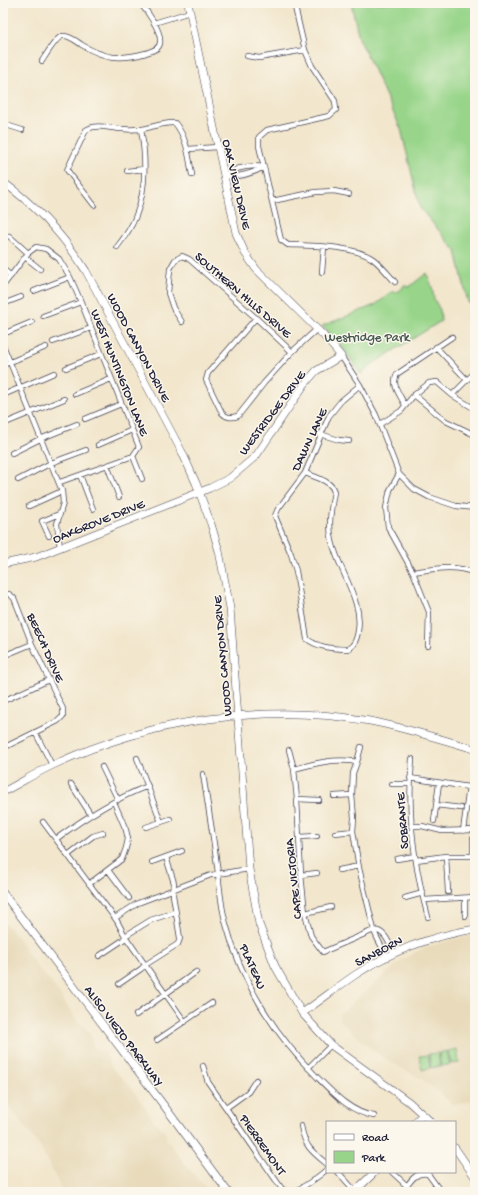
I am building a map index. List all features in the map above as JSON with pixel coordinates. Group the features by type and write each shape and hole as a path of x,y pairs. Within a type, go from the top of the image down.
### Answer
{"street":[{"path":"42,61 58,38 64,36 105,56 119,58 133,56 158,47 160,42 159,33 140,3"},
{"name":"OAK VIEW DRIVE","path":"188,3 236,234 245,253 256,269 317,329 341,356 360,385 380,424 399,474 414,489 429,497 456,506 475,508"},
{"path":"294,3 305,50 312,66 335,101 336,110 329,116 267,130 259,137 264,167 281,240 288,245 358,251 373,259 395,282"},
{"path":"154,23 190,12"},
{"path":"247,56 259,58 305,50"},
{"path":"94,205 67,170 86,130 92,127 103,126 122,129 140,129 168,122 175,123 179,128 188,149 192,175"},
{"path":"3,124 22,130"},
{"path":"117,247 135,218 143,187 144,148 140,129"},
{"path":"188,149 218,147"},
{"path":"224,176 232,170 253,166 264,167"},
{"path":"246,167 248,174"},
{"path":"224,176 233,177 248,174 264,167"},
{"path":"127,171 144,170"},
{"name":"WOOD CANYON DRIVE","path":"3,182 18,193 58,232 82,265 182,452 199,492 219,551 230,608 249,869 259,924 275,966 302,1013 331,1045 409,1102 425,1119"},
{"path":"272,201 316,192 334,191 349,194"},
{"path":"9,236 40,269"},
{"name":"WEST HUNTINGTON LANE","path":"27,255 36,247 46,249 59,259 70,277 139,447 133,456 60,482"},
{"path":"322,272 324,248"},
{"path":"3,286 27,255"},
{"name":"SOUTHERN HILLS DRIVE","path":"182,322 173,308 168,293 170,269 175,260 182,256 189,259 292,352"},
{"path":"3,269 11,276"},
{"path":"34,291 70,277"},
{"path":"3,304 21,297"},
{"path":"44,316 81,302"},
{"path":"256,318 208,373 206,380 222,413 225,416 238,416 264,383 292,352 317,329"},
{"path":"3,334 32,322"},
{"path":"53,342 91,328"},
{"path":"405,405 394,384 397,374 452,337"},
{"path":"3,345 40,439 60,482 63,503 57,524 60,547"},
{"path":"3,365 46,347"},
{"path":"436,347 467,380"},
{"path":"66,368 102,354"},
{"name":"WESTRIDGE DRIVE","path":"199,492 230,478 256,456 304,385 316,371 341,356"},
{"path":"3,395 54,372"},
{"path":"452,395 475,372"},
{"path":"75,394 111,379"},
{"path":"380,424 401,411 414,395 429,383 436,382 452,395 475,410"},
{"name":"DAWN LANE","path":"306,473 330,484 334,492 330,521 331,540 357,605 358,617 356,642 348,649 341,649 311,642 307,639 296,571 291,554 275,516 278,509 306,473 320,434 334,408 360,385"},
{"path":"414,395 446,420 475,435"},
{"path":"3,424 64,399"},
{"path":"85,419 121,404"},
{"path":"12,453 40,439 77,424"},
{"path":"98,445 132,430"},
{"path":"320,434 339,440 349,441"},
{"path":"18,480 51,463 86,450"},
{"path":"133,456 142,478"},
{"path":"107,465 119,496"},
{"path":"399,474 390,490 386,508 388,527 413,572 429,612 428,646"},
{"path":"80,475 93,509"},
{"path":"29,506 62,491"},
{"name":"OAKGROVE DRIVE","path":"3,564 36,557 199,492"},
{"path":"49,536 42,521 59,514"},
{"path":"413,572 440,568 455,568 468,570 475,573"},
{"name":"BEECH DRIVE","path":"3,594 9,594 14,598 32,644 63,709 63,716 58,721 35,732"},
{"path":"3,656 32,644"},
{"path":"3,702 49,680"},
{"path":"3,792 52,765 86,751 149,731 174,725 238,715 286,713 322,715 362,720 423,734 475,749"},
{"path":"3,748 35,732 52,765"},
{"path":"361,747 358,762 353,773 353,831 359,866 375,934 390,955"},
{"name":"CAPE VICTORIA","path":"289,750 294,769 297,799 301,875 305,913 311,936 322,952 374,930"},
{"path":"138,758 161,822"},
{"path":"294,769 322,761 342,759 358,762"},
{"name":"SOBRANTE","path":"412,759 410,778 411,826 415,858 428,918"},
{"path":"89,884 122,859 128,839 116,801 102,767"},
{"name":"PLATEAU","path":"203,774 221,904 225,922 240,965 253,992 270,1020 308,1068 330,1090 353,1109 362,1114 374,1116"},
{"path":"410,778 475,788"},
{"path":"434,821 439,783"},
{"path":"71,784 90,815"},
{"name":"SOBRANTE","path":"392,784 410,784"},
{"path":"56,839 90,815 130,792 148,786"},
{"path":"463,831 469,787"},
{"path":"334,796 352,795"},
{"path":"297,799 319,800"},
{"path":"467,804 475,805"},
{"path":"436,805 461,808"},
{"path":"146,827 170,819"},
{"path":"43,822 115,918 125,936 184,1022"},
{"path":"411,826 422,826 442,830 475,830"},
{"path":"335,833 353,831"},
{"path":"68,855 93,836 103,833"},
{"path":"299,837 317,836"},
{"path":"415,858 475,856 473,854 473,840"},
{"path":"152,862 182,851"},
{"path":"446,856 448,892"},
{"path":"119,984 178,944 180,938 173,895 174,883 166,857"},
{"name":"SOBRANTE","path":"397,859 415,858"},
{"path":"339,870 359,866"},
{"path":"115,918 138,903 200,879 218,874 249,869"},
{"path":"108,870 128,898"},
{"path":"301,875 317,873"},
{"name":"ALISO VIEJO PARKWAY","path":"3,893 228,1192"},
{"path":"405,898 422,893"},
{"path":"424,900 475,897"},
{"path":"465,898 465,916"},
{"path":"305,913 331,907"},
{"path":"99,956 123,940 125,936 151,920 175,912"},
{"name":"SANBORN","path":"302,1013 355,975 390,955 434,938 475,929"},
{"path":"374,930 379,930 386,936 390,955"},
{"path":"136,1015 196,972"},
{"path":"157,1040 212,1003"},
{"path":"308,1068 331,1045"},
{"name":"PIERREMONT","path":"203,1066 208,1082 282,1189 287,1192 293,1192 326,1170"},
{"path":"226,1108 248,1092 256,1080"},
{"path":"416,1121 418,1118 425,1119"},
{"path":"301,1126 303,1138 308,1147 326,1163"},
{"path":"456,1149 475,1177"},
{"path":"339,1173 355,1192 374,1173"},
{"path":"393,1173 407,1186"},
{"path":"403,1192 416,1175 424,1173 428,1174 432,1178 441,1192"}],"shaded area":[{"path":"3,922 14,933 26,949 38,969 52,983 76,1019 90,1033 93,1045 98,1051 105,1052 112,1068 131,1087 154,1121 166,1133 166,1139 193,1174 210,1192 63,1192 40,1147 3,1098"},
{"path":"475,935 475,1100 454,1105 423,1080 382,1057 349,1030 339,1019 339,1016 402,960 423,948 454,939"}],"green space":[{"path":"351,3 475,3 475,308 468,302 456,251 420,208 401,129 359,38"},
{"name":"Westridge Park","path":"427,273 434,299 440,310 441,321 374,363 361,374 342,347 322,326 375,305 392,292 399,291 404,285 409,287"},
{"path":"457,1049 459,1063 451,1064 448,1051"},
{"path":"447,1051 450,1065 441,1066 439,1053"},
{"path":"438,1053 440,1066 431,1068 429,1054"},
{"path":"428,1055 430,1068 422,1070 419,1056"}]}
